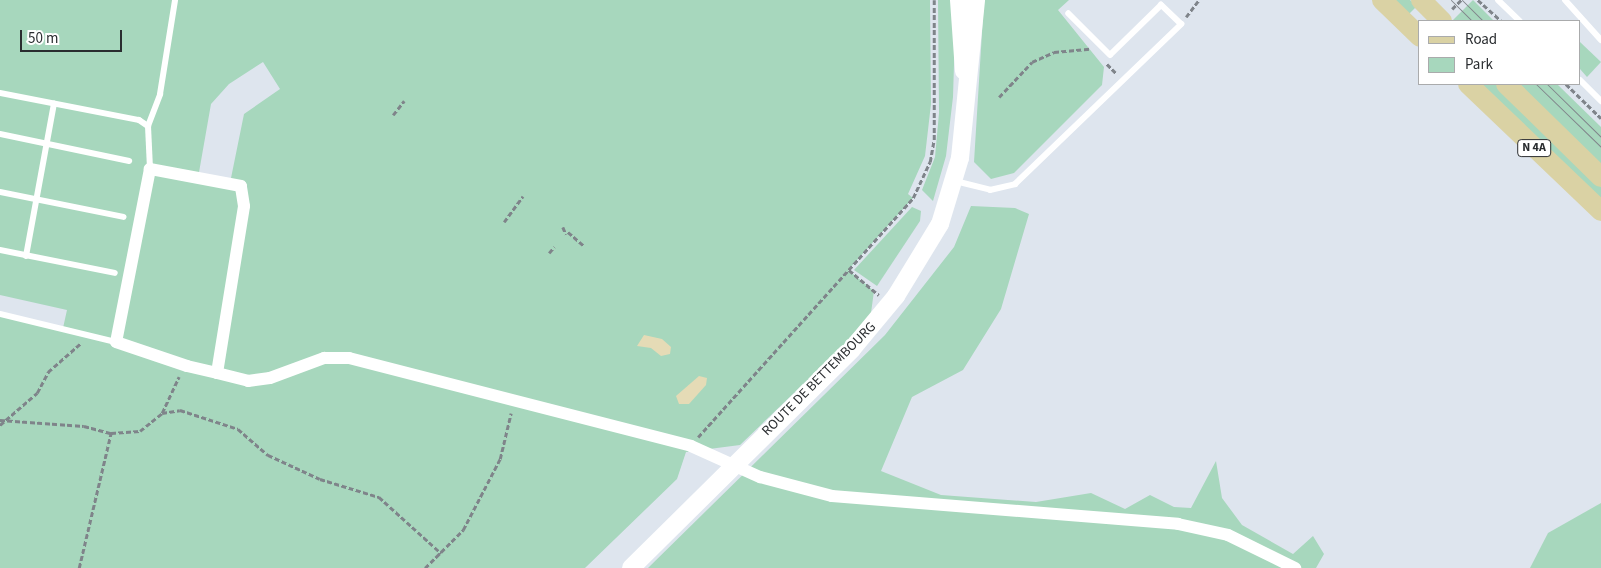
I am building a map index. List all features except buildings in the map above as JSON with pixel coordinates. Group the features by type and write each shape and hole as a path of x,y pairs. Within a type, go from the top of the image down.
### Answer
{"main road":[{"name":"ROUTE DE BETTEMBOURG","path":"959,0 967,98"},
{"name":"ROUTE DE BETTEMBOURG","path":"631,568 852,350 891,303 940,224 955,181 967,98 976,0"},
{"path":"1382,0 1418,35"},
{"path":"1420,0 1441,20"},
{"name":"N 4A","path":"1469,85 1601,211"},
{"name":"N 4A","path":"1507,85 1601,177"}],"street":[{"path":"216,373 244,206 241,186 150,169 116,342 187,366 248,381 270,378 324,358 349,358 515,397 691,446 736,463 760,477 866,502 1178,524 1228,535 1295,568"}],"lane":[{"path":"150,169 148,126 160,94 174,0"},
{"path":"1498,0 1519,20"},
{"path":"1565,0 1601,40"},
{"path":"955,181 990,190 1015,184 1181,24 1162,5 1110,55 1068,13"},
{"path":"1581,81 1601,101"},
{"path":"0,93 139,120 148,126"},
{"path":"26,256 54,104"},
{"path":"0,134 129,160"},
{"path":"0,192 124,217"},
{"path":"0,250 115,273"},
{"path":"0,314 116,342"}],"path":[{"path":"691,446 913,198 930,162 937,110 934,0"},
{"path":"1181,24 1199,0"},
{"path":"1478,0 1499,20"},
{"path":"999,97 1032,62 1054,52 1095,51"},
{"path":"1100,57 1123,81"},
{"path":"1567,85 1601,118"},
{"path":"393,115 404,101"},
{"path":"504,222 523,196"},
{"path":"562,227 584,246"},
{"path":"549,253 554,247"},
{"path":"848,270 891,303"},
{"path":"0,425 37,393 48,372 90,335"},
{"path":"0,420 84,426 111,433 140,431 162,413 187,366"},
{"path":"425,568 463,530 500,459 515,397"},
{"path":"162,413 180,410 238,429 268,455 320,479 379,497 441,553"},
{"path":"79,568 111,433"}],"green space":[{"path":"0,0 930,0 931,104 925,156 908,194 913,198 848,270 874,291 871,313 846,343 740,445 686,452 677,479 585,568 0,568 0,314 63,328 67,310 0,295","holes":["263,62 280,89 244,114 230,183 198,178 211,104 229,84"]},
{"path":"938,0 956,0 953,97 946,156 933,201 922,190 935,157 939,113"},
{"path":"984,0 1069,0 1058,10 1104,67 1102,85 1014,173 991,179 974,162"},
{"path":"1393,0 1410,0 1417,6 1408,15"},
{"path":"1473,0 1493,20 1453,20"},
{"path":"1581,43 1601,62 1587,77 1581,70"},
{"path":"1479,85 1497,85 1601,186 1601,203"},
{"path":"1516,85 1558,85 1601,127 1601,168"},
{"path":"971,206 1015,208 1029,214 1001,309 963,370 912,397 881,471 941,495 1036,502 1091,493 1125,509 1150,495 1174,507 1191,508 1216,461 1222,498 1242,525 1293,554 1313,536 1324,554 1316,568 648,568 885,335 954,247"},
{"path":"912,207 921,211 920,221 877,286 854,270"},
{"path":"1601,503 1601,568 1530,568 1548,533"}],"sand":[{"path":"644,335 662,339 671,347 670,354 661,356 651,348 637,346"},
{"path":"699,376 707,378 706,385 689,404 679,404 676,396"}],"tram line":[{"path":"1451,0 1471,20"},
{"path":"1462,0 1482,20"},
{"path":"1537,85 1601,147"},
{"path":"1548,85 1601,137"}]}
